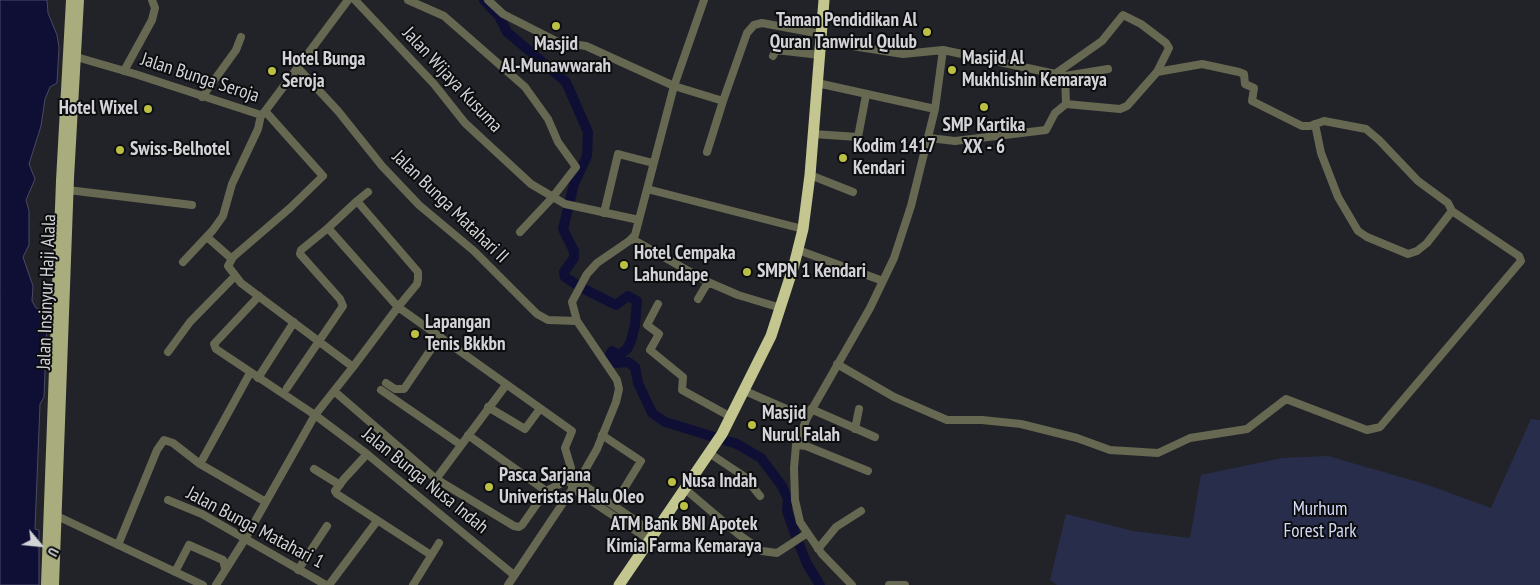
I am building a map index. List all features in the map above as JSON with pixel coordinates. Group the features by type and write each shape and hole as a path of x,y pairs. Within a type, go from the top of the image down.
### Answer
{"highway":[{"path":"620,585 653,538 731,417 771,336 781,308 803,229 810,175 824,0"}],"main road":[{"name":"Jalan Insinyur Haji Alala","path":"57,394 68,190 72,56 70,0"},
{"name":"Jalan Insinyur Haji Alala","path":"54,585 57,394 72,56 79,0"},
{"name":"Jalan Insinyur Haji Alala","path":"46,585 57,406"}],"street":[{"path":"124,71 152,20 154,8 152,0"},
{"name":"Jalan Bunga Seroja","path":"72,56 202,97 263,113 348,0"},
{"name":"Jalan Wijaya Kusuma","path":"355,0 427,77 465,123 521,176 552,198 565,204 639,220"},
{"path":"408,0 438,12 450,20 521,83 534,98 552,125 558,142 576,167 552,198 520,232"},
{"path":"488,0 503,14 558,42 586,46 674,86 723,101"},
{"path":"508,585 602,436 616,402 619,385 608,365 577,321 572,306 578,289 597,262 632,239 639,220 674,86 704,0"},
{"path":"929,138 955,141 1046,130 1055,113 1066,104 1124,108 1157,72 1169,52 1169,46 1141,24 1123,15 1102,41 1055,74"},
{"path":"707,152 748,33 754,25 762,23 780,25 821,38 903,54 943,50 1065,76 1108,69"},
{"path":"202,97 232,55 241,37"},
{"path":"773,56 776,50 820,55"},
{"path":"800,536 794,468 796,445 811,408 883,281 904,232 929,138 943,50"},
{"path":"836,364 894,397 948,420 982,420 1022,424 1077,438 1110,450 1158,453 1190,438 1247,429 1286,399 1367,430 1380,427 1521,261 1519,256 1452,210 1448,203 1418,181 1372,133 1358,127 1324,121 1302,126 1252,101 1254,88 1245,84 1244,74 1239,72 1202,64 1157,72"},
{"name":"Jalan Bunga Matahari II","path":"297,67 338,111 382,166 419,205 474,251 537,314 548,320 577,321"},
{"path":"1065,76 1066,104"},
{"path":"817,83 935,109"},
{"path":"813,134 858,136 866,95"},
{"path":"183,262 207,237 223,216 232,184 258,129 263,113 323,176 232,259 228,266 235,276 259,296 320,340 353,367"},
{"path":"1315,124 1321,154 1338,197 1358,230 1367,237 1408,254 1417,251 1427,242 1452,210"},
{"path":"604,213 618,154 653,163"},
{"path":"810,175 853,192"},
{"path":"646,189 803,229"},
{"path":"68,190 192,205"},
{"path":"287,388 342,309 343,304 301,257 300,252 368,192"},
{"path":"216,585 315,415 417,284 419,274 357,200"},
{"path":"328,228 398,307 539,410 572,431 565,448 573,483 653,538"},
{"path":"207,237 232,259"},
{"path":"632,239 708,282 738,295 781,308"},
{"path":"798,250 883,281"},
{"path":"168,352 190,322 235,276"},
{"path":"698,299 708,282"},
{"name":"Jalan Bunga Nusa Indah","path":"259,296 214,345 216,349 315,415 367,454 514,575"},
{"path":"658,304 647,325 658,334 650,350 683,377 682,390 731,417"},
{"path":"258,378 294,322"},
{"path":"386,383 398,390 404,389 440,336"},
{"path":"200,464 250,373"},
{"path":"436,479 506,385"},
{"path":"381,390 461,445"},
{"path":"745,390 806,418"},
{"path":"334,391 436,479 517,527 522,525 546,491 573,483 614,505 653,538"},
{"path":"488,408 525,429 539,410"},
{"path":"811,408 875,437"},
{"path":"855,429 859,409"},
{"path":"468,435 546,491"},
{"path":"602,436 641,461 614,505"},
{"path":"118,545 162,441 173,443 200,464 264,501"},
{"path":"715,443 760,496"},
{"path":"796,445 806,446 868,471"},
{"path":"367,454 340,485 336,494 431,555"},
{"path":"314,469 340,485"},
{"path":"685,489 738,534 762,551 776,553 800,536"},
{"name":"Jalan Bunga Matahari 1","path":"168,500 202,514 298,570 328,585"},
{"path":"818,550 836,527 861,511"},
{"path":"56,516 203,585"},
{"path":"328,585 377,521"},
{"path":"298,570 328,526"},
{"path":"800,536 818,550 852,585"},
{"path":"412,585 439,543"},
{"path":"175,572 189,545 223,560 225,568"},
{"path":"889,585 905,585"}],"green space":[{"name":"Murhum Forest Park","path":"1531,419 1540,420 1540,585 1057,585 1050,580 1066,514 1133,531 1190,538 1201,475 1282,458 1328,456 1425,484 1491,508"}],"shaded area":[{"path":"0,0 47,0 48,13 57,35 59,47 57,83 50,87 45,99 41,126 29,164 35,179 26,200 29,211 29,245 23,257 33,286 32,301 36,308 46,313 47,318 44,397 40,404 35,529 39,530 39,585 0,585"}],"waterway":[{"path":"484,0 499,16 507,32 566,82 588,132 587,156 574,184 563,229 574,251 574,258 564,272 565,277 582,288 616,305 628,296 637,301 635,325 631,341 627,349 619,355 612,351 609,357 615,363 628,362 635,367 638,383 652,413 665,422 737,444 761,458 782,486 788,499 787,511 797,539 807,564 820,585"}],"place":[{"name":"Masjid Al-Munawwarah","path":"556,26"},
{"name":"Taman Pendidikan Al Quran Tanwirul Qulub","path":"927,32"},
{"name":"Masjid Al Mukhlishin Kemaraya","path":"952,70"},
{"name":"Hotel Bunga Seroja","path":"272,71"},
{"name":"SMP Kartika XX - 6","path":"984,107"},
{"name":"Hotel Wixel","path":"148,109"},
{"name":"Swiss-Belhotel","path":"120,150"},
{"name":"Kodim 1417 Kendari","path":"843,158"},
{"name":"Hotel Cempaka Lahundape","path":"624,265"},
{"name":"SMPN 1 Kendari","path":"747,272"},
{"name":"Lapangan Tenis Bkkbn","path":"415,334"},
{"name":"Masjid Nurul Falah","path":"752,425"},
{"name":"Nusa Indah","path":"672,482"},
{"name":"Pasca Sarjana Univeristas Halu Oleo","path":"489,487"},
{"name":"ATM Bank BNI Apotek Kimia Farma Kemaraya","path":"684,506"}]}
